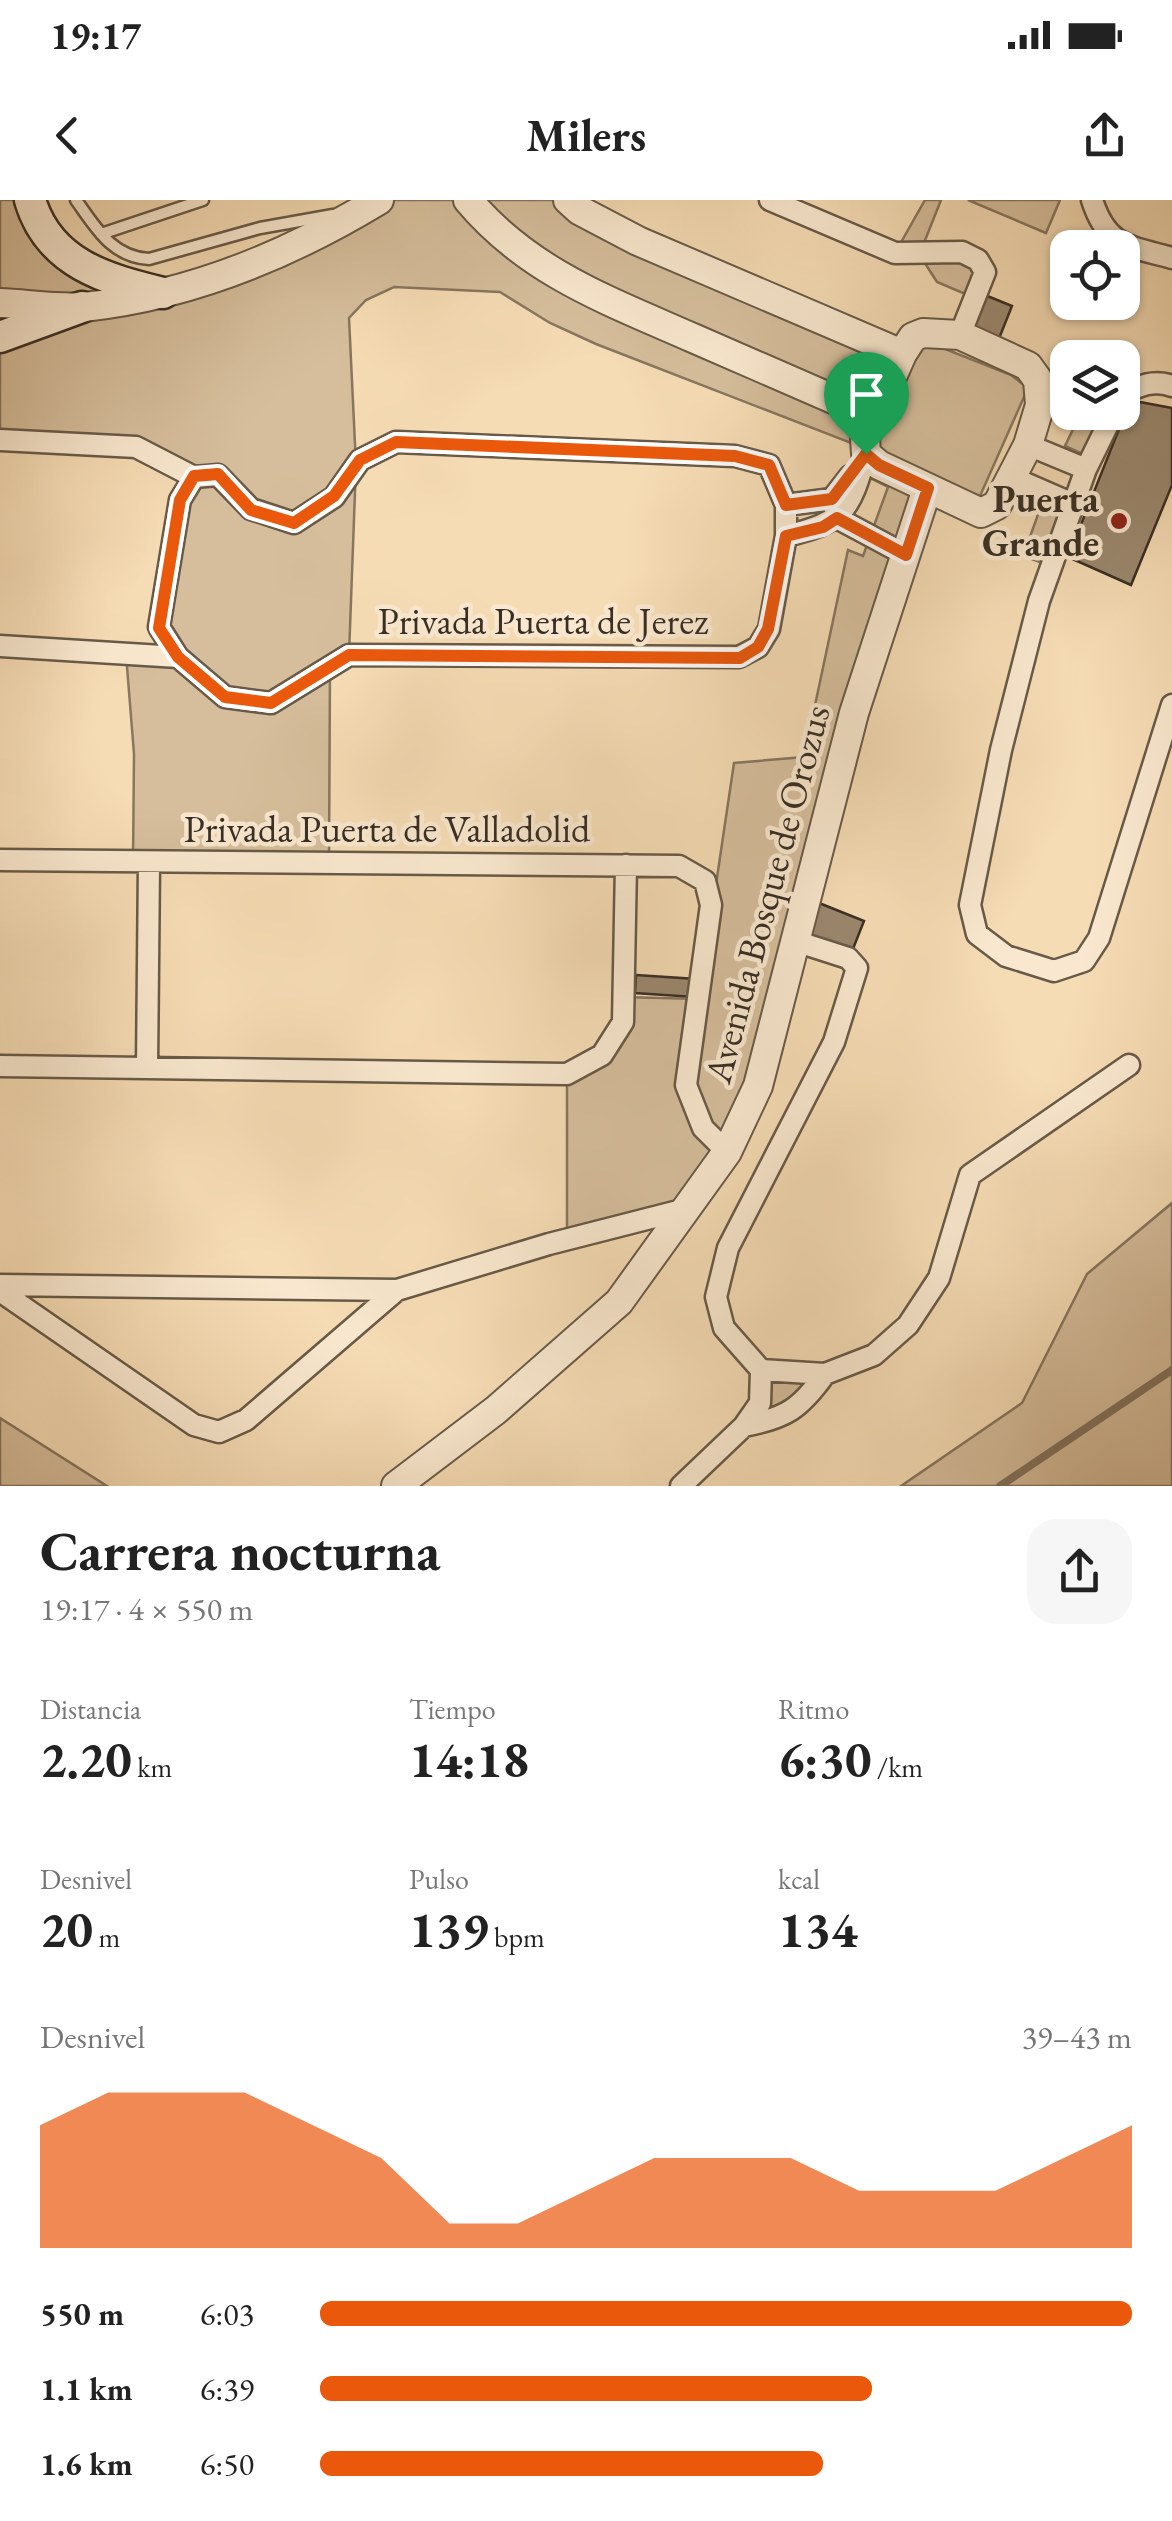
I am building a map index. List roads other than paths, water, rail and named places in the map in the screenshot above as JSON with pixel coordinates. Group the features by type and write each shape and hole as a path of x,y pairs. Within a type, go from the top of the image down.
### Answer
{"main road":[{"path":"30,200 48,239 70,260 108,279 163,293"},
{"path":"0,337 82,307"}],"street":[{"path":"468,200 490,227 540,267 603,299 875,417"},
{"path":"568,200 638,241 902,354"},
{"path":"770,200 896,253 962,252 978,260 984,272 960,335"},
{"path":"1092,200 1101,226 1124,245 1172,258"},
{"path":"0,303 82,307 163,293 242,269 369,205"},
{"path":"786,505 844,512 866,454 866,438 912,337 923,333 960,335 1028,366 1038,380 1040,405 1028,444 997,505 981,513 879,465 866,454"},
{"path":"1140,385 1172,386"},
{"path":"1105,430 1086,469 1039,601 1002,750 970,905 978,934 1006,956 1054,971 1084,960 1099,938 1172,704"},
{"name":"Privada Puerta de Jerez","path":"0,440 136,447 194,476 218,474 251,510 294,523 334,496 360,460 396,442 735,456 769,465 786,505 786,536 768,629 758,647 740,658 349,655 271,703 225,697 178,657 159,628 180,500 194,476"},
{"path":"1028,444 1086,469"},
{"path":"1011,477 1073,504"},
{"name":"Avenida Bosque de Orozus","path":"396,1486 496,1410 619,1302 727,1152 758,1086 854,713 928,488"},
{"path":"786,536 823,527 835,508"},
{"path":"835,508 906,555"},
{"path":"0,646 178,657"},
{"name":"Privada Puerta de Valladolid","path":"0,860 679,866 705,880 710,905 686,1085 703,1128 727,1152"},
{"name":"Privada Puerta de Valladolid","path":"147,1067 148,862"},
{"name":"Privada Puerta de Valladolid","path":"0,1066 567,1074 602,1055 623,1022 626,865"},
{"path":"681,1486 744,1426 760,1403 761,1370 724,1328 716,1297 728,1248 834,1042 857,968 848,958 795,942"},
{"path":"761,1370 824,1374 874,1355 908,1325 938,1278 970,1175 1130,1065"},
{"path":"0,1288 398,1290 549,1244 686,1209"},
{"path":"0,1288 194,1425 219,1432 246,1420 398,1290"},
{"path":"744,1426 777,1420 806,1401 824,1374"}],"lane":[{"path":"76,200 114,248 130,258 149,259 260,228 369,205"},
{"path":"101,234 203,200"}],"waterway":[{"path":"1000,1486 1172,1370"}],"place":[{"name":"Puerta Grande","path":"1119,521"}]}
